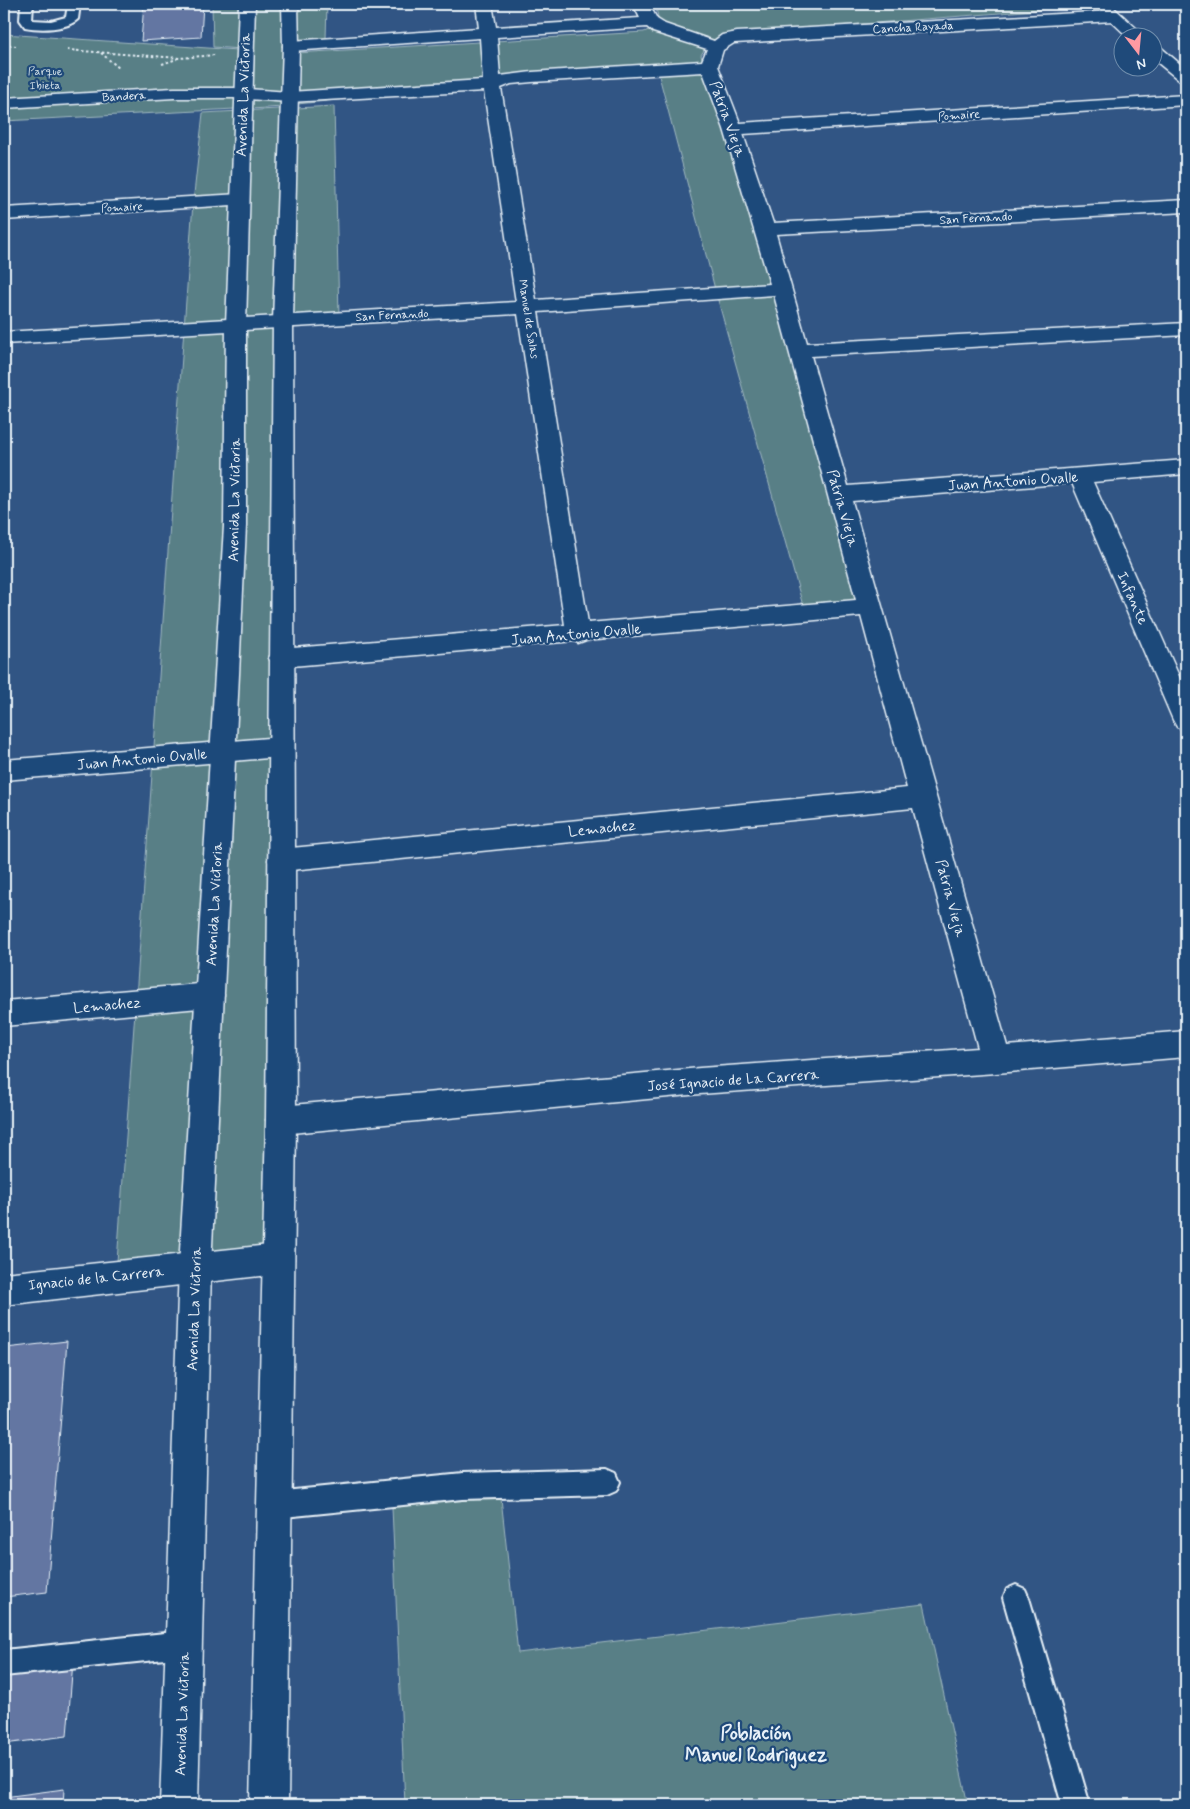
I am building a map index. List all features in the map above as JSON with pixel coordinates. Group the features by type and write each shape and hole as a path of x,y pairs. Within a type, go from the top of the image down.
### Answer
{"street":[{"name":"Avenida La Victoria","path":"179,1805 195,1267 234,526 236,325 247,4"},
{"path":"269,1805 281,1120 280,658 283,321 291,46 290,4"},
{"name":"Manuel de Salas","path":"484,4 491,54 492,85 578,634"},
{"path":"640,4 650,22 712,56"},
{"path":"1101,4 1127,28"},
{"name":"Cancha Rayada","path":"712,56 728,39 737,37 1113,16"},
{"path":"291,46 650,22"},
{"name":"Bandera","path":"4,103 174,93 244,93 289,97 492,85 532,77 712,56"},
{"name":"Patria Vieja","path":"712,56 765,229 780,289 871,607 996,1060"},
{"path":"1162,57 1186,77"},
{"name":"Pomaire","path":"733,129 1186,100"},
{"name":"Pomaire","path":"4,214 240,200"},
{"name":"San Fernando","path":"765,229 1186,206"},
{"name":"San Fernando","path":"4,338 528,307 780,289"},
{"path":"798,350 1186,329"},
{"name":"Juan Antonio Ovalle","path":"839,494 1186,467"},
{"name":"Infante","path":"1079,476 1186,720"},
{"name":"Juan Antonio Ovalle","path":"280,658 578,634 871,607"},
{"name":"Juan Antonio Ovalle","path":"4,770 280,747"},
{"name":"Lemachez","path":"281,860 923,797"},
{"name":"Lemachez","path":"4,1014 210,995"},
{"name":"José Ignacio de La Carrera","path":"281,1120 700,1081 996,1060 1186,1044"},
{"name":"Ignacio de la Carrera","path":"4,1288 278,1258"}],"lane":[{"path":"27,4 26,20 29,24 67,22 72,19 74,4"},
{"path":"274,1505 463,1486 608,1482"},
{"path":"1016,1598 1076,1805"},
{"path":"4,1663 184,1644"}],"path":[{"path":"4,45 23,47"},
{"path":"62,50 180,58 244,52"}],"green space":[{"path":"212,4 327,4 326,39 283,42 283,107 251,109 255,50 213,47"},
{"path":"655,4 1071,4 1075,7 762,32 707,45 701,55 703,63 709,66 871,607 805,613 716,293 657,68 297,104 297,53 644,32 660,25"},
{"name":"Parque Ibieta","path":"4,34 237,50 235,109 4,121"},
{"path":"334,106 339,316 284,321 278,1259 116,1276 193,203 203,113"},
{"path":"498,1471 518,1653 924,1604 968,1805 405,1805 391,1484"}],"building":[{"path":"121,4 144,4 121,6"},
{"path":"144,4 203,4 201,37 141,41"},
{"path":"67,1341 47,1592 4,1597 4,1370 6,1348"},
{"path":"73,1661 67,1736 4,1744 4,1669"},
{"path":"64,1789 63,1805 4,1805 4,1797"}],"district":[{"name":"Población Manuel Rodriguez","path":"756,1743"}]}
